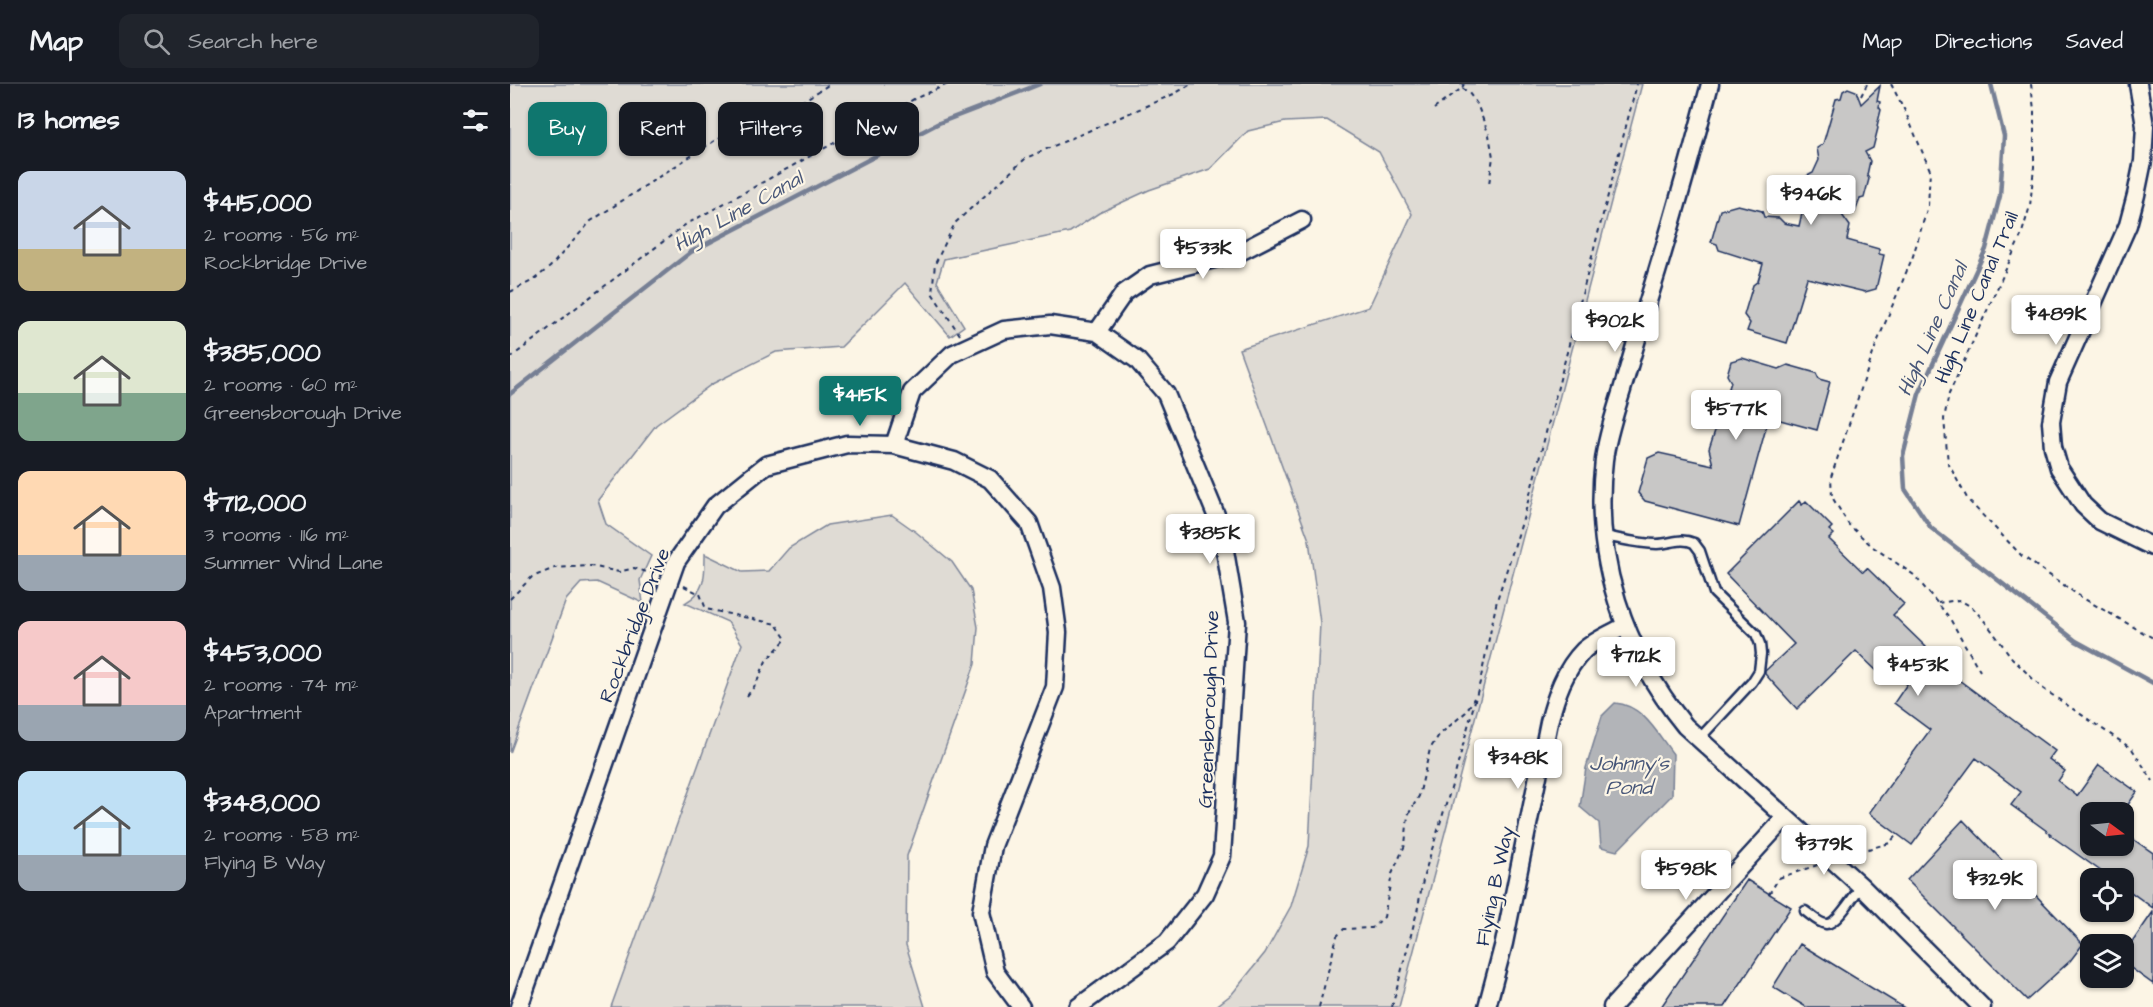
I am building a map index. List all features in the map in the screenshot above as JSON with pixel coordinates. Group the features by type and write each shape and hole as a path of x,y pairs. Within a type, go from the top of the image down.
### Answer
{"street":[{"path":"1710,84 1611,426 1604,472 1604,536 1608,569 1625,626 1644,669 1665,702 1698,740 1861,886 1982,1007"},
{"path":"2138,84 2145,126 2143,161 2136,195 2128,225 2058,382 2051,422 2053,447 2059,468 2083,505 2100,521 2153,547"},
{"path":"1097,332 1124,293 1150,275 1238,253 1302,220"},
{"name":"Greensborough Drive","path":"894,445 912,392 952,354 1004,330 1050,325 1097,332 1137,360 1166,394 1221,527 1237,622 1222,856 1205,894 1167,942 1078,1007"},
{"name":"Rockbridge Drive","path":"518,996 676,562 715,506 766,465 847,444 894,445 954,461 990,479 1029,523 1052,588 1058,632 1055,687 993,846 981,912 995,972 1021,1007"},
{"name":"Flying B Way","path":"1487,1007 1504,943 1549,722 1557,695 1568,672 1584,650 1625,626"},
{"path":"1612,1007 1785,818"}],"lane":[{"path":"1604,536 1645,543 1659,544 1678,539 1694,543 1700,551 1714,593 1756,634 1761,654 1759,671 1742,695 1726,708 1698,740"},
{"path":"1805,911 1826,924 1831,923 1861,886"}],"path":[{"path":"510,292 550,267 591,221 695,153 714,141 798,104 830,84"},
{"path":"510,358 685,225 914,99 948,84"},
{"path":"968,347 932,293 934,264 955,223 1026,158 1176,93 1191,84"},
{"path":"1434,109 1464,84"},
{"path":"1392,1007 1417,912 1424,874 1453,782 1477,693 1497,600 1525,513 1637,84"},
{"path":"1861,96 1867,84"},
{"path":"1891,84 1930,170 1929,206 1913,256 1876,345 1831,477 1832,498 1850,525 1873,547 1914,575 1938,603 1949,616 1980,671"},
{"name":"High Line Canal Trail","path":"2031,84 2034,110 2034,167 2030,206 2021,236 1948,394 1944,419 1948,463 1968,501 2022,556 2081,597 2153,638"},
{"path":"1462,88 1477,104 1489,135 1493,157 1489,184"},
{"path":"1938,603 1959,600 1971,607 1987,624 2012,658 2043,688 2132,748 2153,781"},
{"path":"1319,1007 1337,936 1344,929 1372,928 1384,917 1392,874 1405,845 1408,814 1419,796 1430,749 1439,735 1466,712 1477,693"},
{"path":"1769,894 1779,878 1890,843 1897,834"}],"shaded area":[{"path":"510,84 1642,84 1399,1007 1215,1007 1232,994 1265,953 1291,906 1309,846 1320,623 1309,540 1239,349 1369,307 1412,214 1379,152 1327,120 1285,122 1248,131 1210,169 1149,190 1099,213 1070,232 944,259 937,282 964,326 950,336 905,283 841,347 776,352 712,384 656,425 598,500 606,524 651,556 640,580 643,603 597,582 581,583 566,600 510,753"},
{"path":"892,515 952,562 971,590 978,627 975,664 907,856 906,945 925,1007 611,1007 742,644 728,622 685,603 701,588 705,554 742,572 769,571 789,548 827,525"}],"water":[{"name":"Johnny's Pond","path":"1615,703 1625,705 1641,714 1673,754 1672,795 1617,851 1601,847 1599,823 1580,807 1586,768 1602,716"}],"building":[{"path":"1880,86 1877,101 1880,102 1881,110 1878,128 1873,148 1865,152 1870,161 1867,175 1869,179 1864,198 1860,199 1855,212 1842,215 1850,226 1847,240 1879,249 1879,254 1884,255 1876,289 1865,292 1807,278 1787,343 1747,331 1750,323 1744,315 1753,285 1758,281 1763,264 1719,250 1717,244 1711,242 1720,210 1738,205 1762,211 1764,217 1779,218 1784,223 1799,226 1805,200 1802,196 1807,176 1813,173 1819,160 1817,148 1823,144 1836,99 1841,98 1843,91 1848,88 1856,91 1861,104"},
{"path":"1742,358 1779,369 1788,365 1816,373 1819,379 1830,382 1817,430 1769,417 1739,526 1645,501 1638,493 1648,458 1659,453 1713,465 1709,449 1731,382 1727,375 1731,361"},
{"path":"1799,501 1802,505 1806,501 1832,527 1829,530 1834,534 1829,539 1863,572 1867,568 1904,604 1893,615 1926,647 1921,652 2055,751 2049,759 2065,771 2058,781 2077,796 2099,765 2137,792 2130,802 2080,802 2080,856 2134,856 2134,840 2153,853 2153,908 2134,894 2134,868 2096,868 2050,835 2011,805 2021,792 1976,758 1912,845 1869,813 1930,730 1894,703 1907,684 1887,665 1879,673 1856,651 1797,709 1765,674 1765,671 1794,644 1726,574"},
{"path":"1963,820 2080,941 2080,948 2070,961 2027,1000 1907,880"},
{"path":"1747,880 1791,907 1725,1007 1661,1007"},
{"path":"2153,912 2153,984 2134,970 2134,940"},
{"path":"1800,944 1903,1007 1806,1007 1773,987"}],"waterway":[{"name":"High Line Canal","path":"510,394 691,252 939,123 1040,84"},
{"name":"High Line Canal","path":"1991,84 2004,136 2000,196 1986,249 1919,394 1903,456 1905,489 1931,528 2076,641 2153,683"}]}
